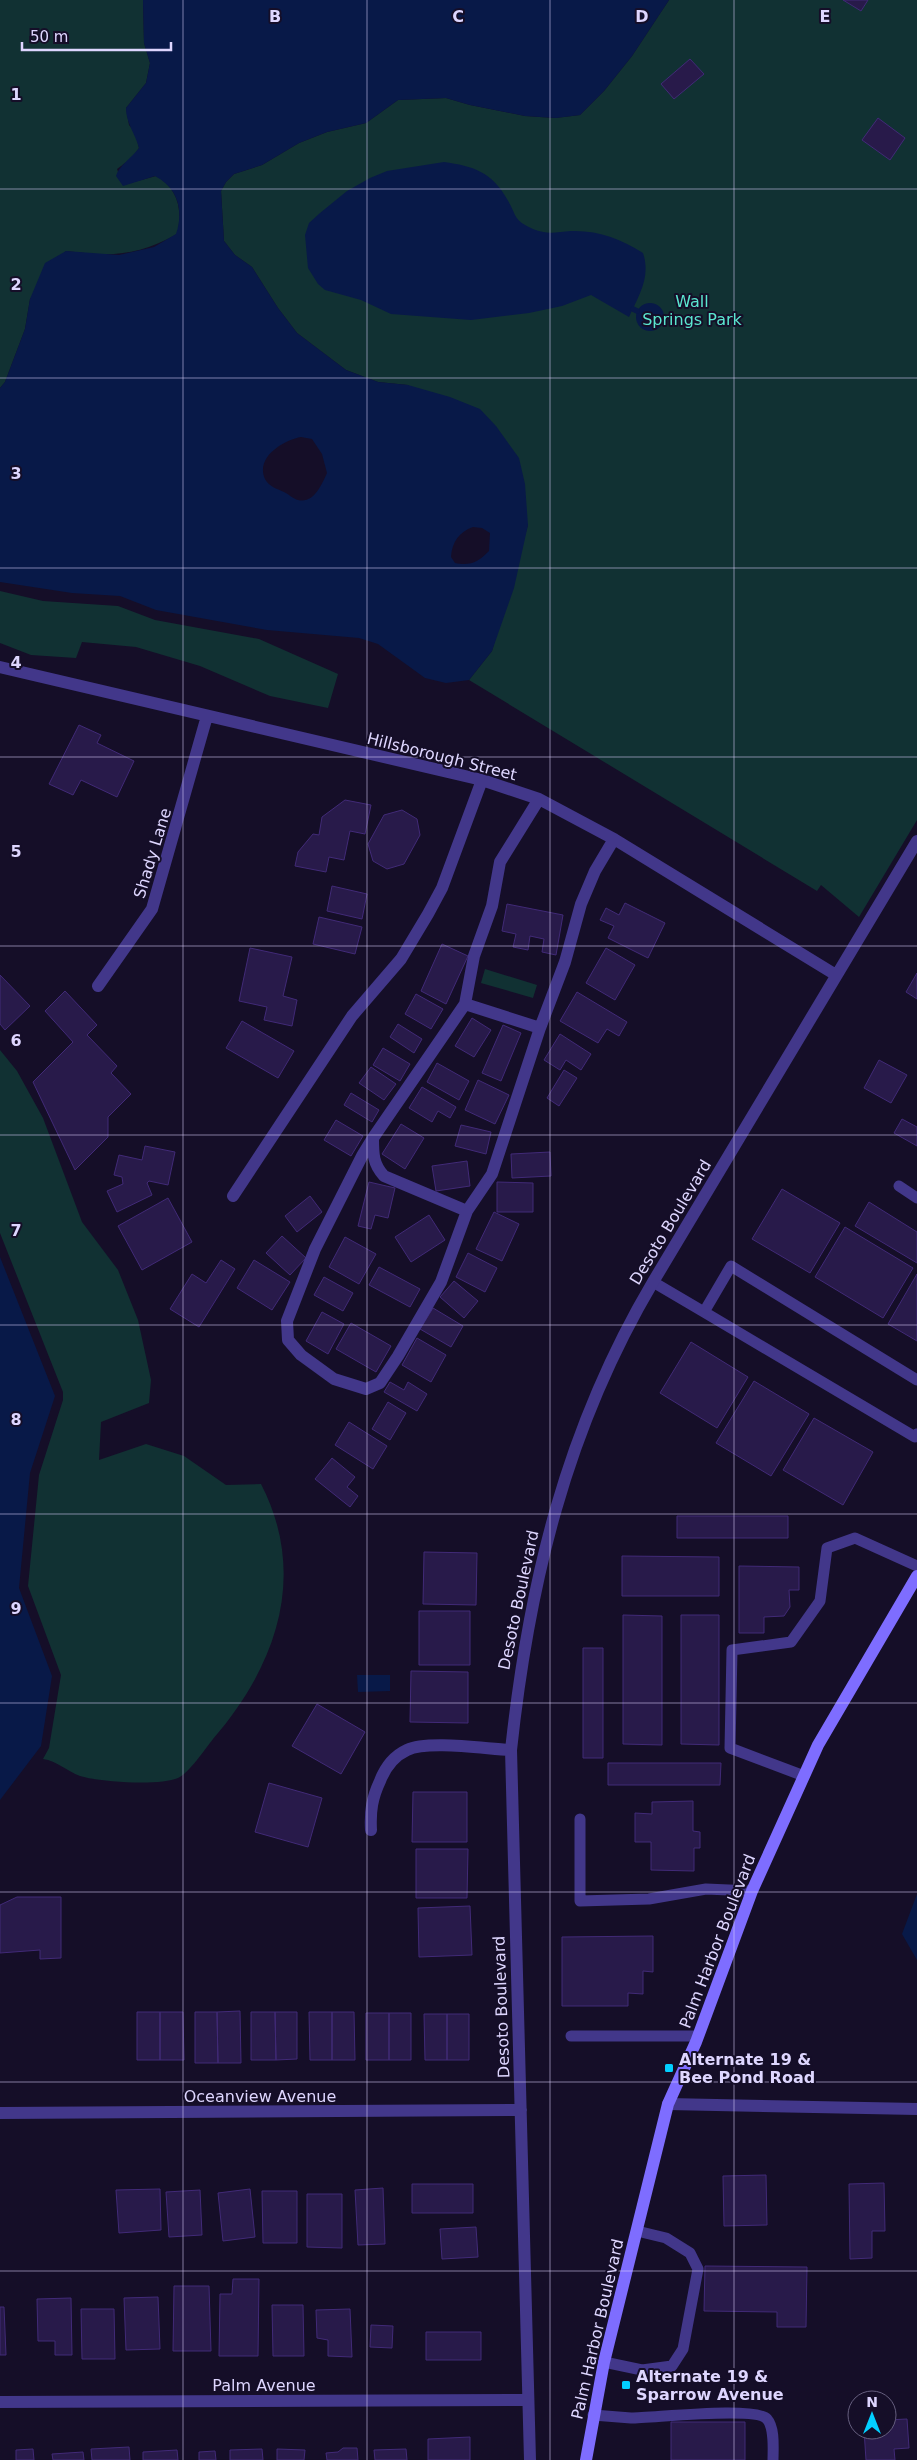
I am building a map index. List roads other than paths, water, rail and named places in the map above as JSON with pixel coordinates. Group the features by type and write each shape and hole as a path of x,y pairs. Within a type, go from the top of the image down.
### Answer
{"main road":[{"name":"Palm Harbor Boulevard","path":"586,2460 604,2362 668,2104 698,2036 752,1891 818,1745 917,1576"}],"street":[{"name":"Hillsborough Street","path":"0,667 482,780 539,799 614,839 836,975"},
{"name":"Shady Lane","path":"98,986 152,909 207,716"},
{"path":"233,1196 352,1016 401,959 424,921 442,888 482,780"},
{"path":"539,799 500,862 492,906 474,956 465,1004 362,1156 315,1249 287,1321 288,1340 301,1356 334,1379 366,1389 380,1383 441,1282 467,1211 492,1174 540,1028 565,962 581,904 595,871 614,839"},
{"name":"Desoto Boulevard","path":"530,2460 511,1750 519,1674 546,1538 568,1466 617,1348 653,1282 917,841"},
{"path":"465,1004 540,1028"},
{"path":"373,1138 373,1156 377,1168 384,1176 467,1211"},
{"path":"371,1830 372,1798 383,1774 395,1758 408,1749 425,1746 511,1750"},
{"path":"668,2104 917,2108"},
{"name":"Oceanview Avenue","path":"0,2113 521,2110"},
{"name":"Palm Avenue","path":"0,2402 528,2400"}],"lane":[{"path":"899,1186 917,1198"},
{"path":"704,1312 731,1266 917,1380"},
{"path":"653,1282 915,1437 917,1434"},
{"path":"804,1776 730,1748 732,1650 791,1642 820,1601 827,1548 855,1538 917,1566"},
{"path":"580,1819 580,1901 649,1899 706,1889 752,1891"},
{"path":"571,2036 698,2036"},
{"path":"604,2362 642,2370 672,2366 683,2349 698,2269 690,2253 666,2238 636,2231"},
{"path":"593,2415 632,2418 730,2413 757,2414 766,2417 770,2422 773,2460"}],"water":[{"path":"143,0 669,0 632,56 604,91 580,115 556,118 525,116 446,98 398,100 366,123 327,132 299,143 262,165 234,174 221,191 224,241 235,255 252,267 278,308 297,333 346,370 378,382 408,385 450,397 480,409 496,426 519,458 525,484 528,525 514,588 492,651 469,680 446,683 425,678 378,644 359,638 267,630 156,610 120,596 72,593 0,582 0,388 5,382 25,329 30,299 45,263 66,251 119,255 154,247 176,234 179,208 174,193 163,181 155,176 123,186 116,176 120,168 139,148 127,118 126,108 146,83 150,63 144,43","holes":["301,437 312,439 322,454 327,473 317,492 309,499 304,500 296,499 271,486 265,479 263,471 264,464 273,451 287,442","473,527 482,528 490,533 489,551 474,562 466,564 455,563 451,557 455,542 460,535"]},
{"path":"444,162 473,168 488,176 501,190 518,220 526,226 547,233 581,231 600,234 618,240 643,253 646,270 645,278 629,317 591,295 562,306 529,313 471,320 391,314 361,300 325,290 318,284 308,268 305,235 309,223 347,191 370,178 387,171"},
{"path":"650,303 660,307 664,317 660,327 650,331 640,327 636,317 640,307"},
{"path":"0,1257 55,1396 30,1473 19,1588 52,1676 41,1746 0,1800"},
{"path":"357,1675 390,1675 390,1691 358,1692"},
{"path":"917,1894 917,1960 902,1934"}],"waterway":[{"path":"633,309 637,311"}],"place":[{"name":"Alternate 19 & Bee Pond Road","path":"669,2068"},
{"name":"Alternate 19 & Sparrow Avenue","path":"626,2385"}],"park label":[{"name":"Wall Springs Park","path":"692,310"}]}
